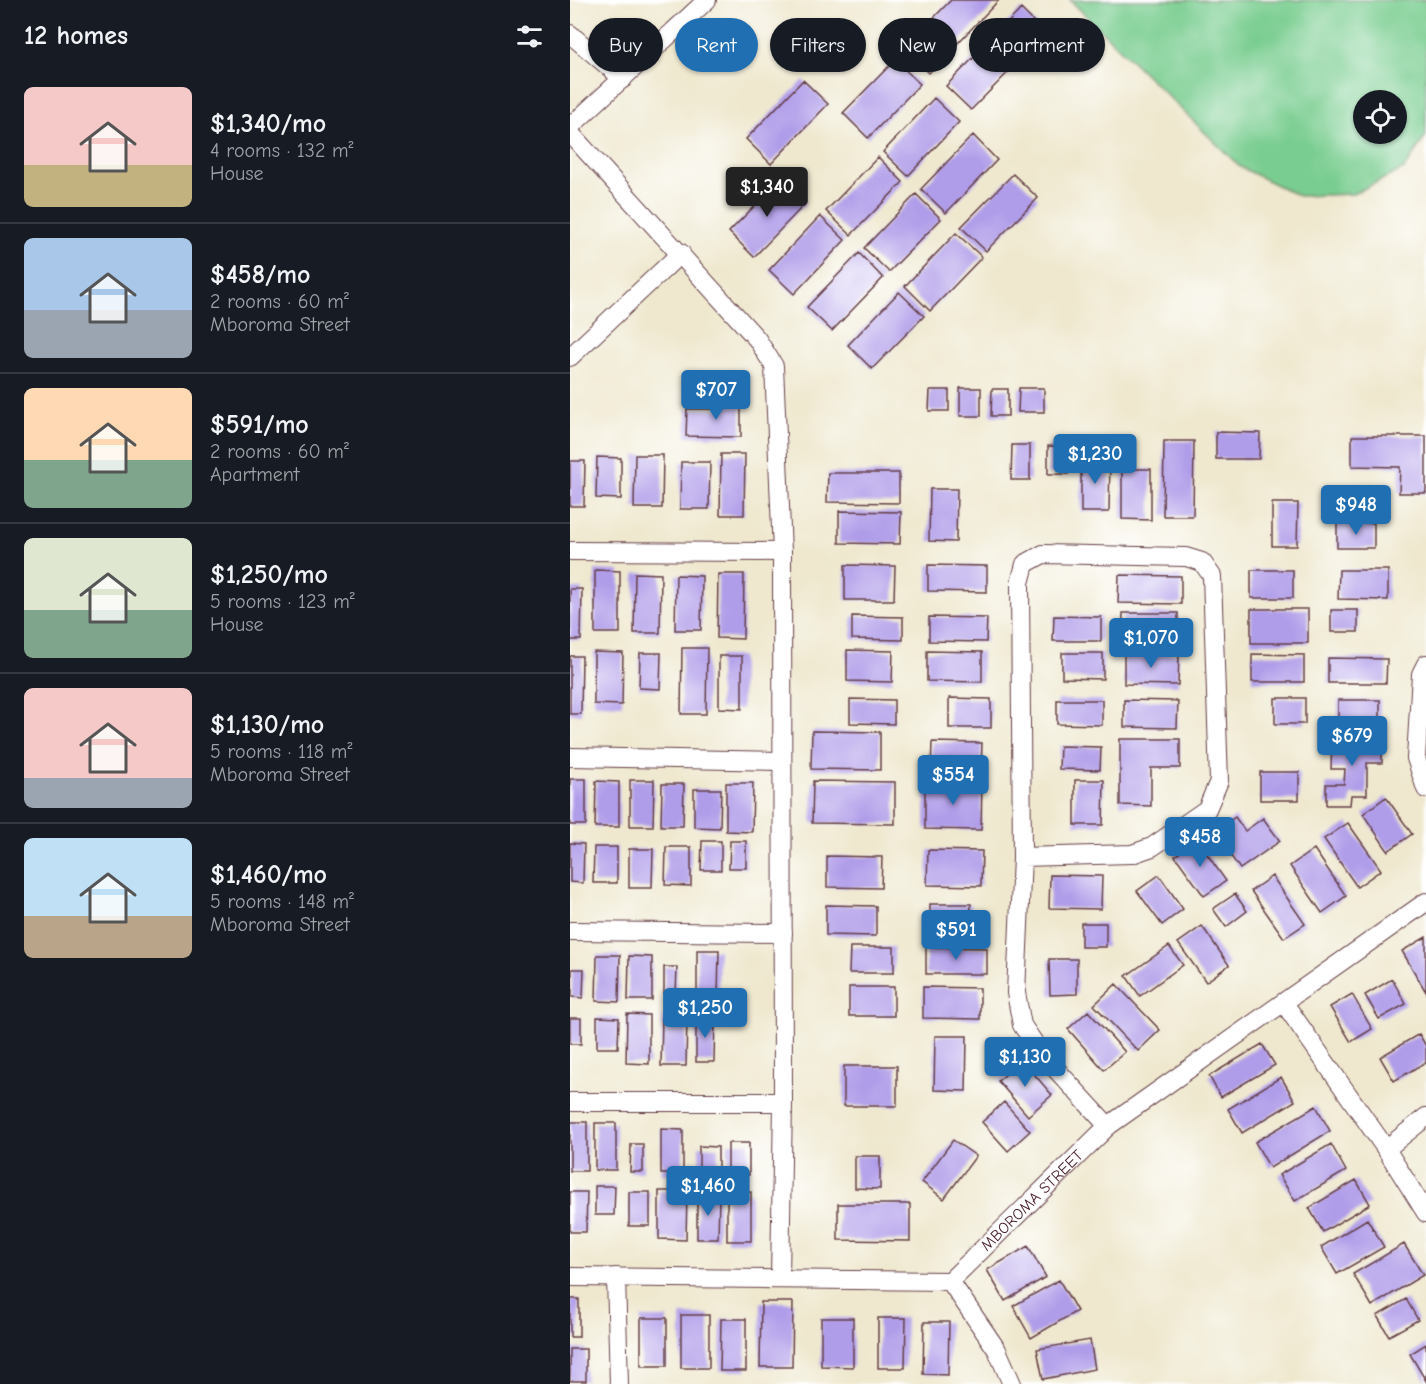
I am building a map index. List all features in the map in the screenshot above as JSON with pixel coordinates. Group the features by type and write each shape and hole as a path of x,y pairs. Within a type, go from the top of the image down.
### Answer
{"street":[{"path":"570,127 707,0"},
{"path":"570,33 623,79"},
{"path":"570,133 757,339 774,366 782,552 783,1102 780,1278"},
{"path":"570,357 681,253"},
{"path":"570,550 782,552"},
{"path":"1022,858 1132,854 1152,847 1207,809 1219,781 1212,576 1202,562 1186,557 1043,554 1025,564 1020,583 1022,858 1016,993 1023,1025 1041,1053 1108,1126"},
{"path":"1426,664 1421,674 1416,758 1426,789"},
{"path":"570,757 782,761"},
{"name":"MBOROMA STREET","path":"950,1281 1108,1126 1426,902"},
{"path":"570,932 783,933"},
{"path":"1284,1003 1386,1149 1426,1213"},
{"path":"570,1102 783,1102"},
{"path":"1386,1149 1426,1117"},
{"path":"570,1277 950,1281 997,1350 1012,1384"},
{"path":"616,1277 619,1384"}],"green space":[{"path":"1070,0 1426,0 1426,136 1404,169 1353,194 1299,196 1240,167 1105,34 1105,18 1088,18"}],"building":[{"path":"951,0 999,0 982,18 969,18 969,31 957,44 957,18 933,18"},
{"path":"1021,9 1030,18 1012,18"},
{"path":"969,62 969,72 1008,72 971,110 946,86"},
{"path":"883,72 908,72 920,84 868,138 843,113"},
{"path":"803,80 828,104 771,164 746,139"},
{"path":"934,98 959,122 908,176 883,152"},
{"path":"973,135 997,160 946,213 921,189"},
{"path":"878,157 903,182 851,235 826,211"},
{"path":"1013,174 1038,198 986,251 961,227"},
{"path":"781,179 806,203 754,257 729,232"},
{"path":"916,194 941,219 889,272 864,248"},
{"path":"820,216 845,240 794,294 769,270"},
{"path":"956,233 982,257 930,311 905,286"},
{"path":"859,253 883,278 832,331 807,307"},
{"path":"899,292 924,316 872,369 848,345"},
{"path":"960,388 981,388 981,416 960,416"},
{"path":"1019,388 1044,388 1044,412 1018,412"},
{"path":"992,389 1008,389 1008,416 991,416"},
{"path":"930,390 949,390 949,411 929,411"},
{"path":"723,399 741,400 741,437 686,436 687,409 722,409"},
{"path":"1216,432 1260,433 1259,459 1216,459"},
{"path":"1352,436 1426,436 1426,493 1399,493 1400,467 1352,466"},
{"path":"1164,441 1194,441 1193,516 1163,516"},
{"path":"1012,445 1030,445 1030,480 1011,480"},
{"path":"1048,446 1068,447 1068,474 1048,474"},
{"path":"721,454 745,454 744,515 720,515"},
{"path":"635,455 663,455 662,508 634,508"},
{"path":"597,457 621,458 621,499 596,498"},
{"path":"1081,458 1110,458 1109,512 1081,512"},
{"path":"570,461 585,461 584,506 570,506"},
{"path":"681,462 710,462 709,509 680,509"},
{"path":"1122,469 1151,469 1151,520 1122,519"},
{"path":"828,473 899,473 899,503 827,502"},
{"path":"930,489 957,489 956,542 929,541"},
{"path":"1272,503 1298,503 1297,546 1272,546"},
{"path":"839,511 901,512 900,544 839,543"},
{"path":"1337,523 1374,523 1374,548 1337,548"},
{"path":"845,565 895,566 894,600 845,600"},
{"path":"928,565 987,566 987,592 928,591"},
{"path":"595,570 620,571 620,633 595,633"},
{"path":"1251,570 1293,570 1293,598 1251,598"},
{"path":"1339,570 1388,570 1388,600 1338,599"},
{"path":"635,573 661,574 660,633 634,633"},
{"path":"718,574 744,574 743,639 717,638"},
{"path":"676,575 702,576 701,630 675,630"},
{"path":"1119,575 1181,576 1181,604 1118,603"},
{"path":"570,589 582,589 581,640 570,640"},
{"path":"1251,609 1308,609 1308,643 1251,643"},
{"path":"1331,610 1358,610 1358,632 1331,632"},
{"path":"1123,613 1178,613 1178,643 1122,642"},
{"path":"852,616 903,617 903,640 852,639"},
{"path":"1054,616 1101,617 1101,641 1053,641"},
{"path":"929,617 987,618 986,642 929,641"},
{"path":"682,648 707,648 706,714 681,714"},
{"path":"847,650 893,651 892,682 847,681"},
{"path":"927,651 982,652 982,682 927,681"},
{"path":"594,652 623,653 622,705 594,704"},
{"path":"640,653 661,653 660,689 639,688"},
{"path":"1062,653 1103,653 1103,679 1062,678"},
{"path":"1124,654 1179,654 1178,685 1124,684"},
{"path":"1252,654 1304,655 1304,682 1252,682"},
{"path":"570,656 582,656 581,714 570,714"},
{"path":"719,656 742,656 742,709 719,708"},
{"path":"1328,658 1387,659 1386,683 1328,683"},
{"path":"949,698 991,699 991,728 949,728"},
{"path":"1275,698 1305,698 1305,724 1275,724"},
{"path":"850,699 894,700 894,724 850,723"},
{"path":"1057,700 1102,700 1102,725 1057,724"},
{"path":"1124,700 1178,701 1177,728 1124,727"},
{"path":"1338,700 1380,700 1380,725 1338,725"},
{"path":"812,731 880,732 880,770 811,769"},
{"path":"1332,738 1382,739 1382,763 1367,763 1367,795 1351,795 1350,805 1326,805 1326,784 1344,784 1345,769 1331,769"},
{"path":"1120,739 1180,739 1180,768 1151,768 1151,806 1120,805"},
{"path":"932,742 982,743 981,773 931,773"},
{"path":"1060,746 1101,747 1100,770 1059,769"},
{"path":"1260,772 1299,772 1299,800 1260,800"},
{"path":"570,779 586,779 586,825 570,825"},
{"path":"630,780 654,780 653,826 630,826"},
{"path":"1075,780 1104,780 1103,825 1075,825"},
{"path":"596,781 619,782 619,827 595,827"},
{"path":"813,781 895,782 895,824 812,823"},
{"path":"925,782 982,783 981,830 925,829"},
{"path":"726,783 753,783 752,832 726,831"},
{"path":"662,784 684,784 683,826 661,826"},
{"path":"694,789 721,789 720,828 694,827"},
{"path":"1386,797 1412,834 1388,851 1363,814"},
{"path":"1235,817 1245,831 1263,818 1280,841 1240,869 1214,832"},
{"path":"1348,823 1381,870 1357,887 1324,839"},
{"path":"1197,840 1226,881 1204,896 1175,856"},
{"path":"702,841 721,841 721,870 701,870"},
{"path":"730,841 746,841 746,868 729,868"},
{"path":"570,843 584,844 583,883 570,882"},
{"path":"594,847 617,847 617,883 593,883"},
{"path":"666,847 691,847 691,886 665,885"},
{"path":"629,849 653,849 652,888 629,888"},
{"path":"1314,849 1346,896 1322,913 1290,866"},
{"path":"928,850 982,851 981,886 927,885"},
{"path":"827,856 882,857 881,888 827,887"},
{"path":"1050,875 1102,876 1101,909 1049,908"},
{"path":"1159,875 1183,909 1162,925 1137,891"},
{"path":"1272,876 1305,924 1284,938 1251,891"},
{"path":"1235,894 1247,911 1226,927 1213,909"},
{"path":"930,904 971,904 970,931 930,930"},
{"path":"826,905 876,906 876,936 826,935"},
{"path":"1081,923 1106,923 1106,947 1081,947"},
{"path":"1202,926 1229,965 1206,982 1178,943"},
{"path":"1426,937 1426,992 1402,951"},
{"path":"1169,946 1183,965 1140,996 1126,976"},
{"path":"850,947 894,947 894,973 849,973"},
{"path":"926,947 987,948 987,974 926,974"},
{"path":"697,950 719,950 718,996 697,996"},
{"path":"597,955 620,955 619,1002 596,1001"},
{"path":"629,956 652,957 652,1000 628,1000"},
{"path":"1049,959 1077,959 1077,994 1050,995"},
{"path":"664,967 677,967 676,995 664,995"},
{"path":"572,969 584,969 583,998 572,997"},
{"path":"1392,979 1406,1004 1379,1019 1365,995"},
{"path":"1116,984 1160,1030 1138,1051 1094,1005"},
{"path":"849,987 894,987 894,1016 849,1016"},
{"path":"923,987 980,988 980,1019 923,1018"},
{"path":"1352,994 1372,1029 1351,1042 1330,1007"},
{"path":"1088,1011 1125,1052 1104,1070 1068,1029"},
{"path":"627,1014 649,1015 649,1064 626,1063"},
{"path":"662,1016 687,1016 686,1066 661,1066"},
{"path":"597,1017 619,1018 618,1048 597,1048"},
{"path":"696,1017 715,1017 714,1062 696,1062"},
{"path":"570,1018 581,1018 581,1044 570,1044"},
{"path":"1419,1034 1426,1046 1426,1062 1394,1081 1380,1057"},
{"path":"935,1036 967,1036 966,1091 934,1090"},
{"path":"1262,1044 1275,1065 1221,1097 1209,1076"},
{"path":"1022,1060 1052,1095 1028,1116 998,1081"},
{"path":"844,1066 897,1066 897,1106 844,1106"},
{"path":"1281,1077 1295,1101 1242,1133 1228,1109"},
{"path":"1004,1102 1030,1131 1008,1151 982,1122"},
{"path":"1316,1106 1330,1131 1270,1168 1255,1142"},
{"path":"570,1122 587,1122 587,1171 570,1171"},
{"path":"595,1123 616,1123 616,1170 595,1170"},
{"path":"661,1129 683,1130 683,1174 661,1174"},
{"path":"953,1140 976,1156 944,1199 922,1182"},
{"path":"728,1143 749,1143 749,1175 728,1174"},
{"path":"631,1144 643,1144 643,1172 630,1172"},
{"path":"1331,1144 1346,1171 1295,1201 1279,1175"},
{"path":"699,1146 718,1147 718,1172 699,1172"},
{"path":"855,1156 880,1156 880,1189 855,1188"},
{"path":"1356,1180 1370,1204 1323,1232 1309,1208"},
{"path":"595,1186 615,1186 614,1215 595,1215"},
{"path":"659,1191 687,1191 686,1240 659,1239"},
{"path":"570,1192 587,1192 586,1232 570,1232"},
{"path":"629,1192 650,1192 650,1226 629,1226"},
{"path":"727,1192 751,1192 751,1241 727,1241"},
{"path":"697,1196 719,1196 718,1239 697,1239"},
{"path":"838,1204 910,1204 910,1241 838,1240"},
{"path":"1367,1219 1384,1247 1337,1274 1321,1247"},
{"path":"1404,1244 1423,1275 1372,1306 1353,1274"},
{"path":"1028,1246 1046,1277 1005,1301 987,1270"},
{"path":"1059,1280 1077,1311 1031,1338 1013,1306"},
{"path":"570,1299 579,1299 579,1337 570,1337"},
{"path":"1406,1299 1418,1320 1389,1336 1377,1316"},
{"path":"761,1302 793,1302 792,1367 760,1367"},
{"path":"681,1315 709,1315 709,1368 681,1368"},
{"path":"641,1318 667,1318 667,1366 641,1366"},
{"path":"821,1318 853,1318 853,1367 821,1366"},
{"path":"878,1318 906,1318 905,1368 878,1368"},
{"path":"721,1319 746,1319 746,1371 720,1371"},
{"path":"924,1322 949,1322 948,1375 923,1374"},
{"path":"1090,1340 1095,1369 1043,1379 1037,1349"},
{"path":"1426,1344 1426,1381 1410,1354"},
{"path":"570,1349 586,1349 586,1381 570,1381"}]}
